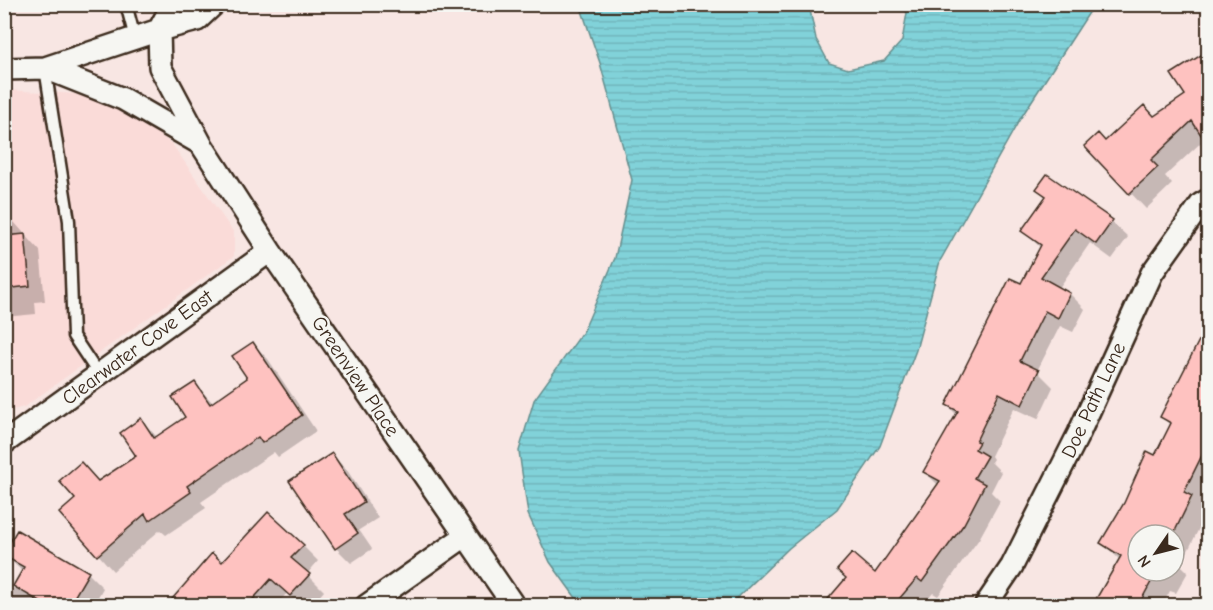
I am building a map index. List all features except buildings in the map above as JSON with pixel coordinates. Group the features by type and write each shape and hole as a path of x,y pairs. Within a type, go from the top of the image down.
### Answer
{"street":[{"path":"159,30 173,4"},
{"path":"4,69 45,68 159,30 197,20 214,4"},
{"name":"Greenview Place","path":"159,30 160,67 201,144 270,251 514,606"},
{"name":"Greenview Place","path":"45,68 123,99 201,144"},
{"name":"Doe Path Lane","path":"985,606 1012,566 1079,433 1152,273 1201,204 1209,200"},
{"name":"Clearwater Cove East","path":"4,443 270,251"},
{"path":"366,606 465,536"}],"lane":[{"path":"126,4 135,38"},
{"path":"45,68 69,221 73,336 99,375"}],"shaded area":[{"path":"5,90 79,94 104,102 139,118 172,144 234,233 234,256 24,407 5,412"}],"water":[{"path":"580,5 809,5 816,39 829,63 848,69 884,61 902,41 907,13 903,5 1094,5 1020,119 940,261 916,350 880,446 837,509 789,548 730,605 581,605 550,562 528,514 519,451 534,400 583,332 615,258 632,180 600,63"}]}
